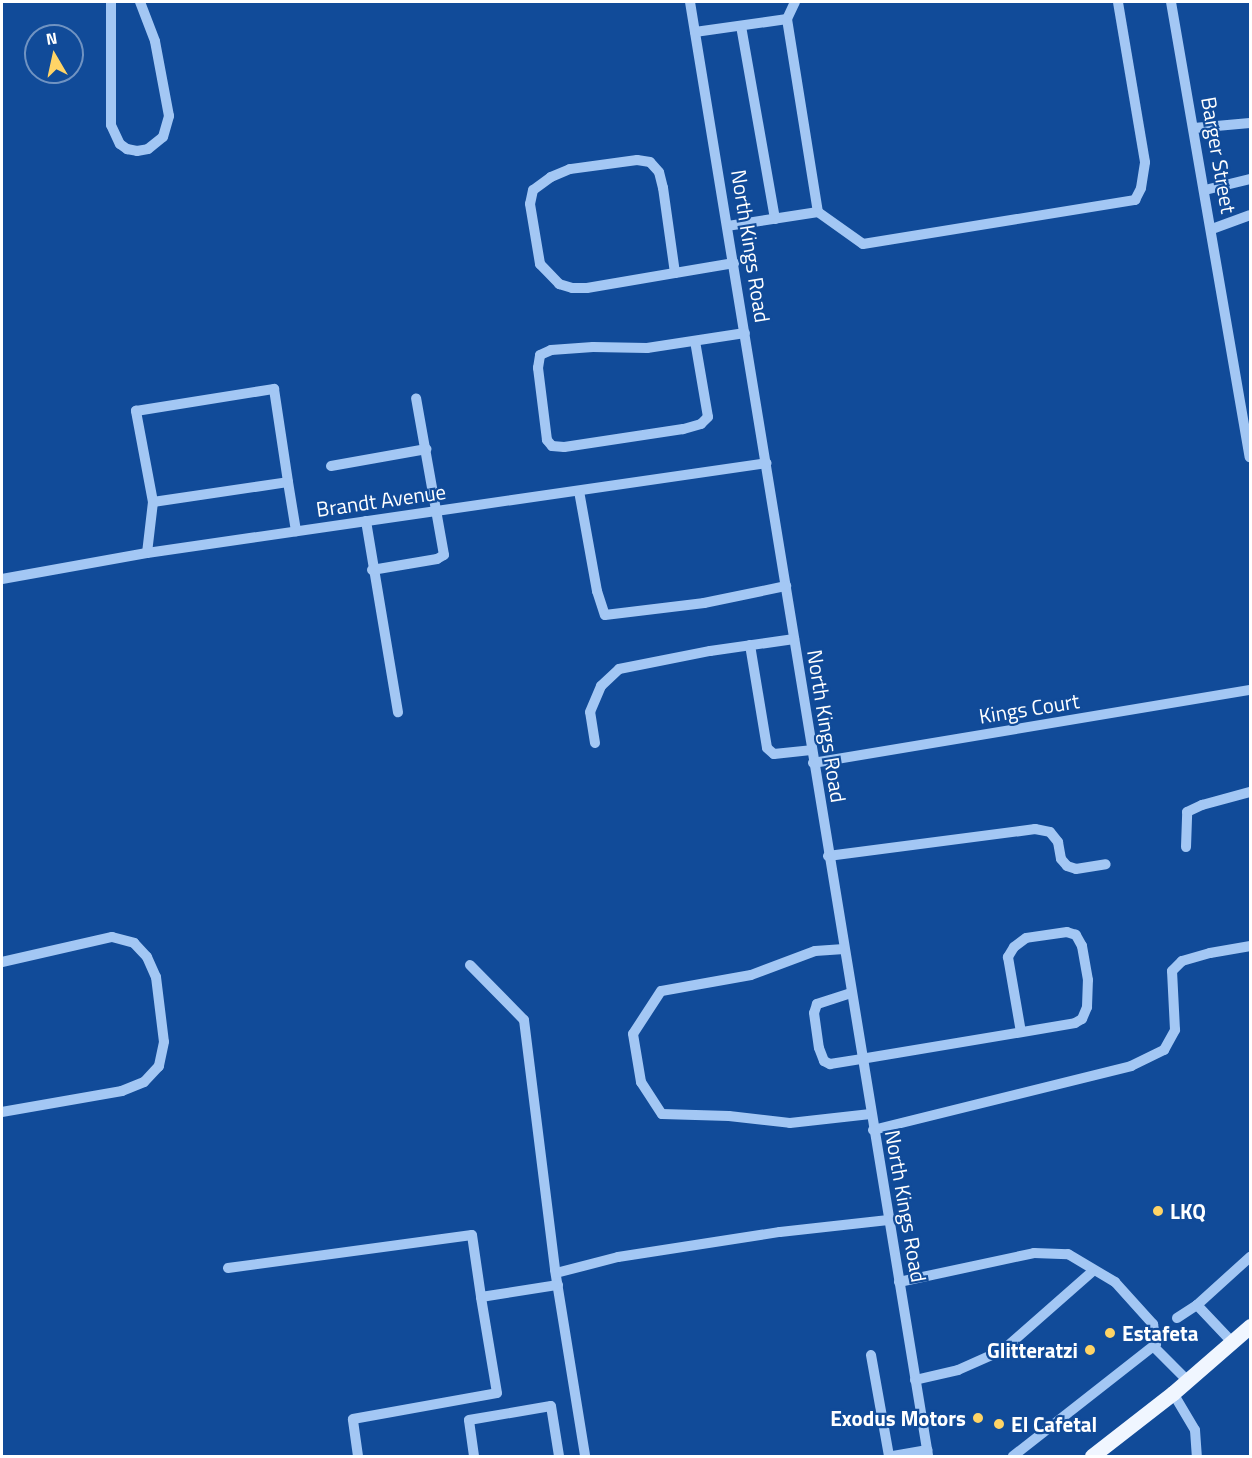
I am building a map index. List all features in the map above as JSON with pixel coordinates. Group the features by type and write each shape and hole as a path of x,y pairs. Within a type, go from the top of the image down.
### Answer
{"main road":[{"path":"1092,1456 1173,1393 1251,1326"}],"street":[{"path":"111,2 111,125 120,144 127,149 137,151 148,148 163,137 169,116 155,42 140,2"},
{"name":"North Kings Road","path":"690,2 767,463 870,1114 928,1453"},
{"path":"795,2 787,19 818,212"},
{"path":"728,226 818,212 863,244 1136,200 1141,188 1145,162 1118,2"},
{"name":"Barger Street","path":"1171,2 1251,457"},
{"path":"695,32 787,19"},
{"path":"741,26 775,219"},
{"path":"1194,128 1251,123"},
{"path":"675,273 663,188 658,172 650,162 637,160 570,169 551,177 534,190 530,204 540,264 559,284 572,288 587,288 734,263"},
{"path":"1205,190 1251,179"},
{"path":"1212,229 1251,215"},
{"path":"695,341 708,417 701,424 683,429 564,447 552,446 547,440 538,368 540,355 551,350 593,347 647,348 745,333"},
{"path":"147,553 153,502 136,411 274,389 296,531"},
{"path":"372,570 437,559 444,555 416,398"},
{"path":"331,466 426,449"},
{"name":"Brandt Avenue","path":"2,579 147,553 767,463"},
{"path":"153,502 288,482"},
{"path":"579,490 597,591 605,615 704,603 786,586"},
{"path":"366,521 372,570 398,712"},
{"path":"595,743 590,712 601,686 619,669 794,639"},
{"path":"750,645 767,748 774,753 811,750"},
{"name":"Kings Court","path":"813,763 1251,690"},
{"path":"1186,848 1184,822 1187,812 1202,805 1251,792"},
{"path":"828,856 1035,829 1050,832 1058,842 1061,859 1067,866 1077,869 1106,864"},
{"path":"851,993 817,1004 814,1013 819,1048 824,1060 831,1064 1075,1023 1083,1019 1087,1006 1088,980 1082,946 1076,935 1067,932 1026,938 1014,946 1008,957 1021,1032"},
{"path":"2,962 112,937 134,943 147,957 156,977 164,1042 159,1066 144,1082 122,1091 2,1112"},
{"path":"873,1130 1131,1066 1164,1050 1174,1030 1172,971 1182,961 1210,953 1251,946"},
{"path":"844,949 815,951 751,975 661,991 633,1034 641,1082 662,1114 729,1116 790,1123 870,1114"},
{"path":"470,965 524,1020 556,1273 585,1456"},
{"path":"556,1273 618,1257 780,1232 888,1220"},
{"path":"228,1268 472,1235 497,1393 353,1419 358,1456"},
{"path":"898,1282 1034,1253 1068,1254 1079,1259 1093,1271 1115,1282 1153,1324 1156,1344 1013,1456"},
{"path":"1177,1318 1197,1305 1251,1257"},
{"path":"915,1380 958,1370 1003,1350 1093,1271"},
{"path":"481,1297 558,1285"},
{"path":"1197,1305 1232,1342"},
{"path":"1153,1346 1187,1380"},
{"path":"871,1355 891,1456 928,1453"},
{"path":"1173,1393 1195,1430 1197,1456"},
{"path":"474,1456 469,1420 551,1406 559,1456"}],"place":[{"name":"LKQ","path":"1158,1211"},
{"name":"Estafeta","path":"1110,1333"},
{"name":"Glitteratzi","path":"1090,1350"},
{"name":"Exodus Motors","path":"978,1418"},
{"name":"El Cafetal","path":"999,1424"}]}
